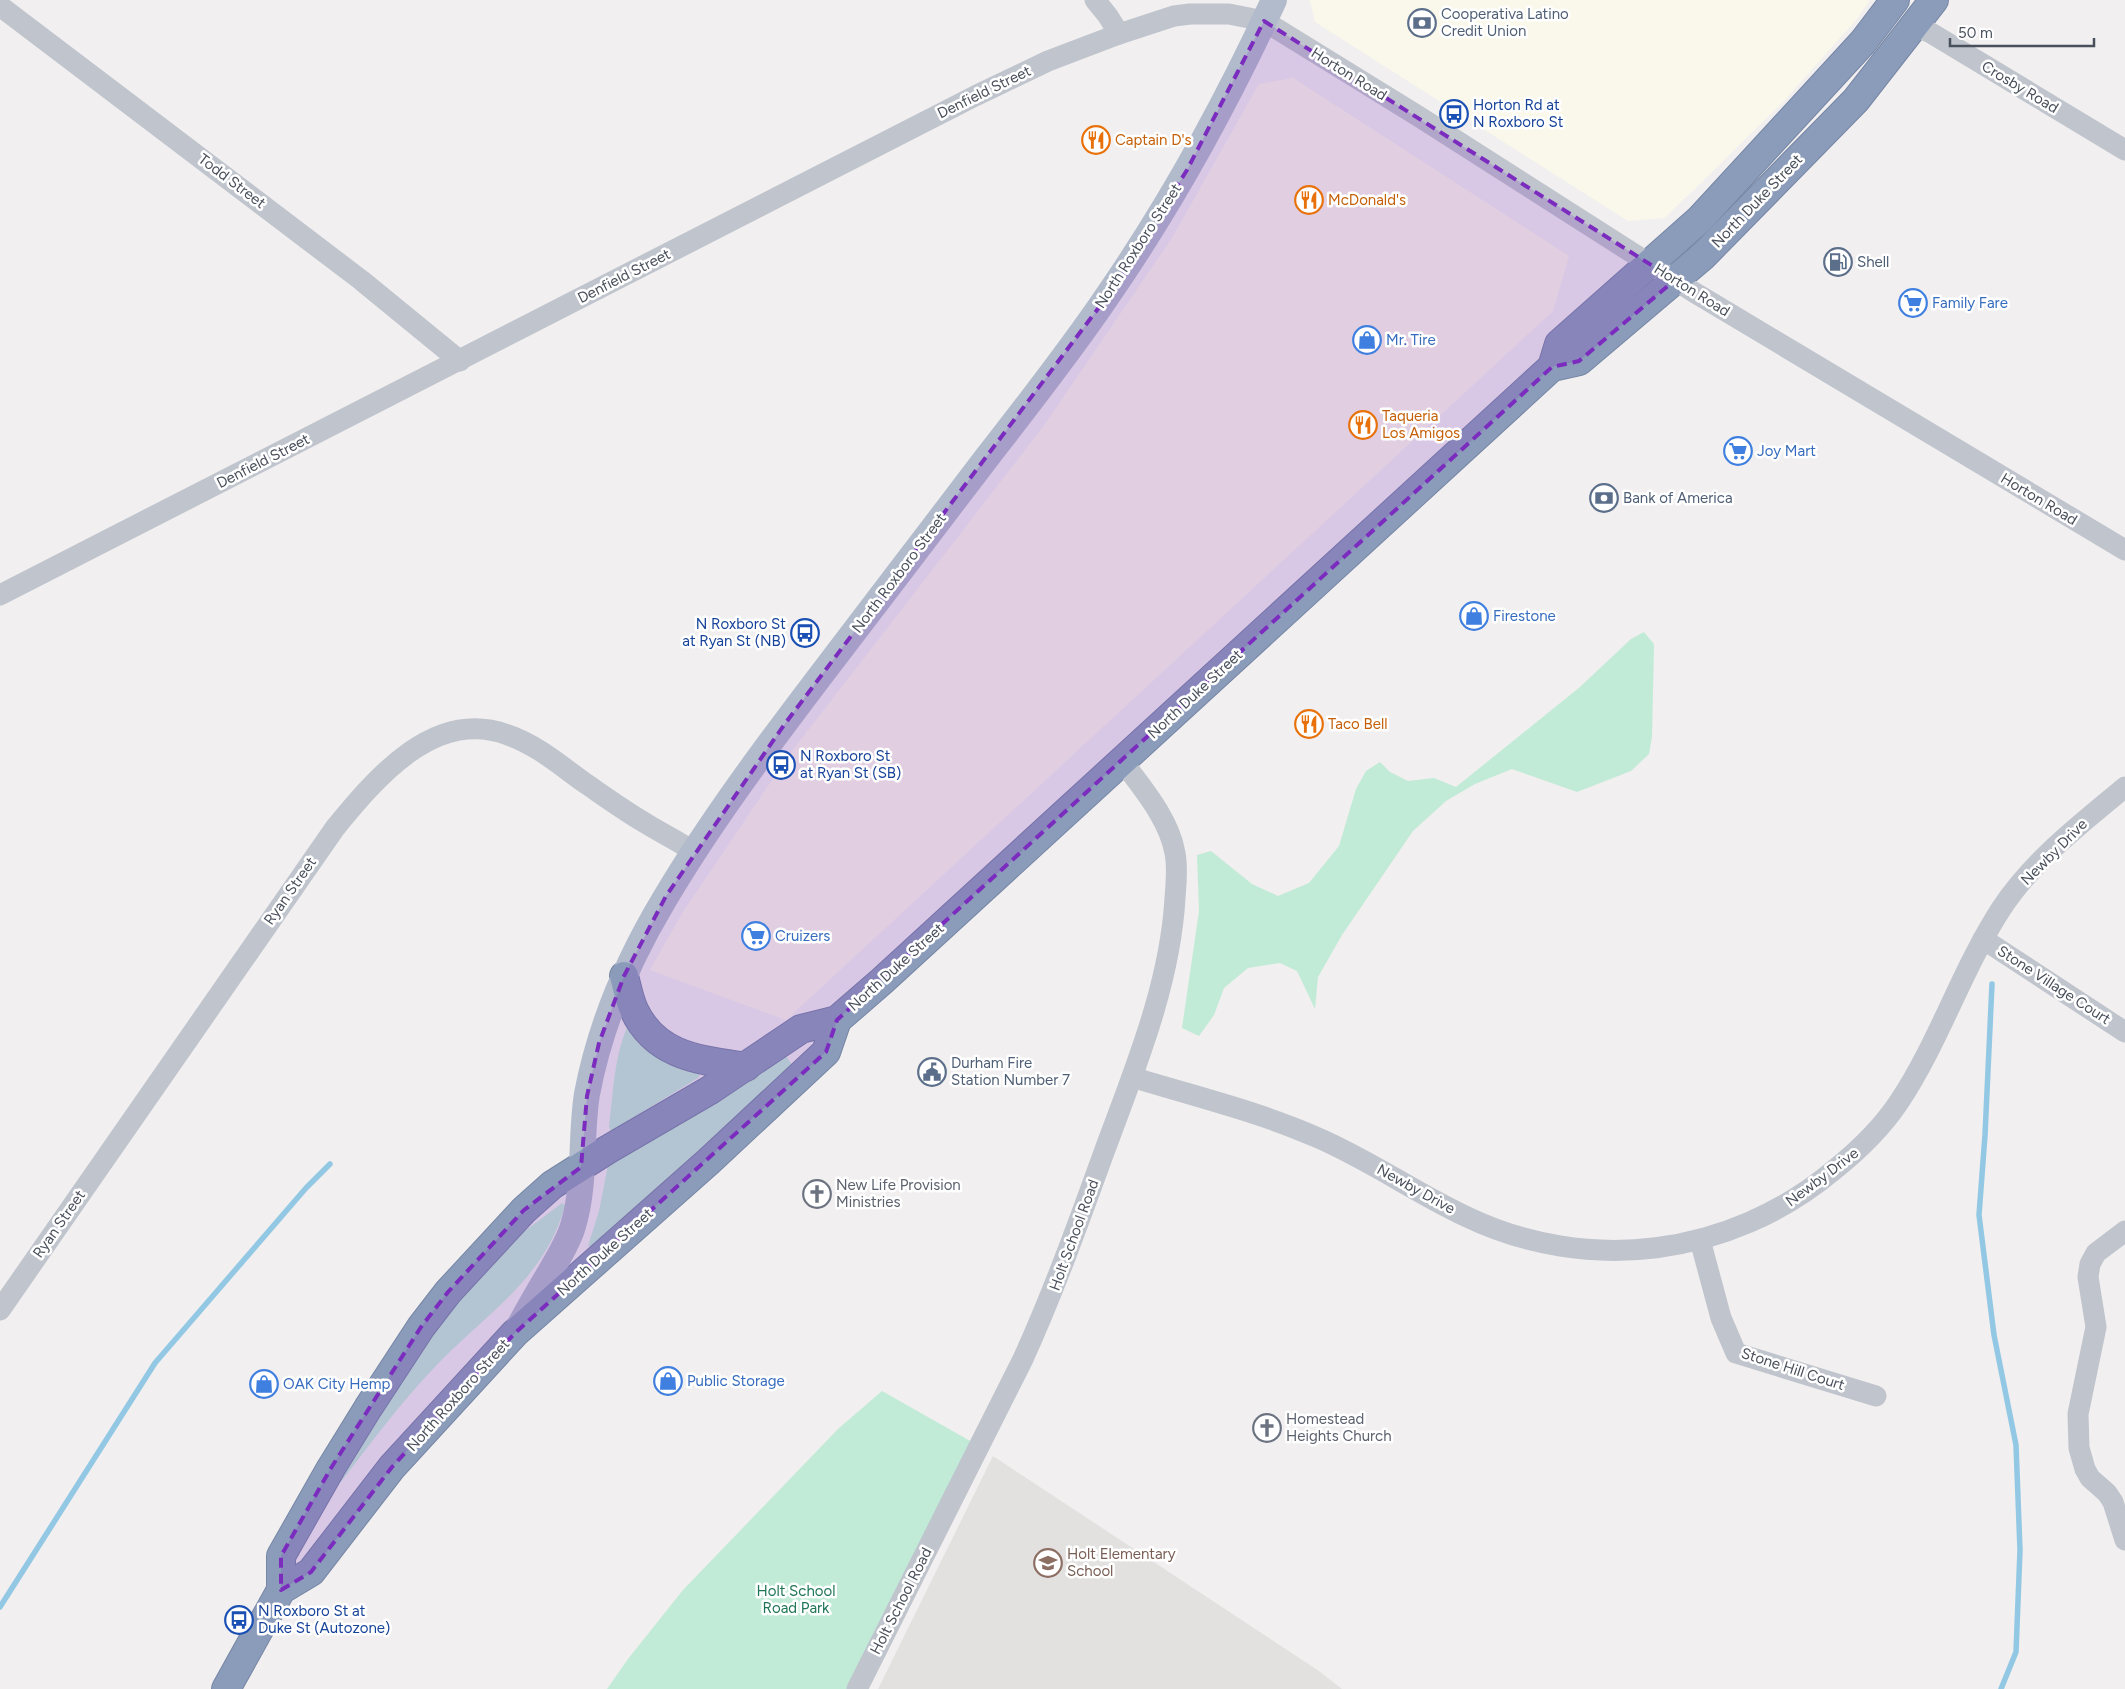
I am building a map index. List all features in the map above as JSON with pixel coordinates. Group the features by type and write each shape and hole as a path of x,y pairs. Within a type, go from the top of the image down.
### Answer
{"highway":[{"name":"North Duke Street","path":"1552,367 1559,344 1700,219 1863,42 1895,0"},
{"name":"North Duke Street","path":"581,1167 746,1067 801,1029 837,1020 890,975 1552,367 1579,360 1721,239 1856,100 1934,0"},
{"path":"624,976 637,1014 647,1029 663,1045 696,1060 746,1067"},
{"name":"North Duke Street","path":"515,1333 708,1162 826,1052 837,1020"},
{"name":"North Roxboro Street","path":"226,1689 281,1590 281,1556 330,1468 421,1327 448,1292 524,1210 552,1185 581,1167"},
{"name":"North Roxboro Street","path":"281,1590 311,1572 392,1467 515,1333"}],"main road":[{"name":"North Roxboro Street","path":"515,1333 559,1258 572,1231 580,1196 587,1096 593,1070 605,1025 624,976 652,921 694,852 784,725 1048,378 1106,298 1187,170 1269,11"}],"street":[{"path":"1095,0 1119,34"},
{"name":"Todd Street","path":"0,6 361,280 460,361"},
{"name":"Denfield Street","path":"0,595 975,96 1048,62 1119,34 1174,16 1269,11"},
{"name":"Horton Road","path":"1269,11 1418,116 1675,280 2125,550"},
{"name":"Crosby Road","path":"1915,26 1931,32 2125,150"},
{"name":"Ryan Street","path":"0,1310 334,828 372,784 421,744 462,730 492,730 508,734 536,749 642,822 674,838 694,852"},
{"name":"Holt School Road","path":"857,1689 1040,1324 1146,1036 1163,974 1174,917 1177,867 1175,851 1163,821 1150,798 1123,762"},
{"name":"Newby Drive","path":"1132,1076 1267,1118 1314,1136 1362,1158 1466,1217 1519,1236 1581,1249 1634,1250 1670,1247 1723,1234 1789,1203 1820,1182 1861,1148 1888,1118 1916,1073 1983,939 2003,906 2033,869 2054,848 2125,786"},
{"name":"Stone Village Court","path":"1983,939 2125,1032"},
{"path":"2125,1232 2096,1254 2090,1264 2088,1277 2096,1327 2078,1414 2079,1448 2084,1468 2090,1478 2107,1493 2113,1502 2125,1540"},
{"name":"Stone Hill Court","path":"1700,1240 1721,1318 1736,1354 1876,1396"}],"highlighted area":[{"path":"1264,21 1675,280 1579,361 1552,367 837,1020 826,1052 515,1333 392,1467 311,1572 281,1590 281,1556 331,1468 421,1327 448,1292 524,1210 581,1167 587,1096 599,1043 624,976 666,896 784,725 1106,298 1187,170"}],"shaded area":[{"path":"1310,0 1870,0 1857,19 1784,101 1665,218 1628,221 1315,22"},
{"path":"1293,78 1569,256 1553,311 786,1020 650,970 683,912 789,755 1043,427 1172,238 1259,84"},
{"name":"Holt Elementary School","path":"993,1456 1319,1671 1342,1689 878,1689"}],"green space":[{"path":"1644,632 1654,644 1652,737 1649,754 1631,771 1577,792 1512,769 1475,784 1446,801 1413,831 1342,935 1318,977 1315,1009 1297,971 1280,963 1248,968 1224,988 1214,1015 1199,1036 1182,1028 1199,911 1197,855 1211,851 1252,884 1278,896 1309,883 1339,846 1356,789 1366,771 1380,762 1390,772 1408,781 1434,778 1456,787 1580,687 1631,639"},
{"path":"627,1028 630,1028 700,1075 611,1131 609,1127 615,1076 619,1051"},
{"path":"786,1056 793,1066 592,1246 588,1246 599,1211 608,1165 632,1149 704,1108"},
{"path":"562,1203 565,1205 556,1232 528,1276 420,1383 341,1482 339,1481 367,1431 434,1328 513,1240"},
{"name":"Holt School Road Park","path":"882,1391 972,1442 851,1689 607,1689 628,1659 683,1590 838,1429"}],"waterway":[{"path":"1992,984 1979,1215 1994,1335 2016,1445 2020,1550 2016,1652 2001,1689"},
{"path":"0,1607 155,1363 306,1188 330,1164"}],"place":[{"name":"Cooperativa Latino Credit Union","path":"1422,23"},
{"name":"Horton Rd at N Roxboro St","path":"1454,114"},
{"name":"Captain D's","path":"1096,140"},
{"name":"McDonald's","path":"1309,200"},
{"name":"Shell","path":"1838,262"},
{"name":"Family Fare","path":"1913,303"},
{"name":"Mr. Tire","path":"1367,340"},
{"name":"Taqueria Los Amigos","path":"1363,425"},
{"name":"Joy Mart","path":"1738,451"},
{"name":"Bank of America","path":"1604,498"},
{"name":"Firestone","path":"1474,616"},
{"name":"N Roxboro St at Ryan St (NB)","path":"805,633"},
{"name":"Taco Bell","path":"1309,724"},
{"name":"N Roxboro St at Ryan St (SB)","path":"781,765"},
{"name":"Cruizers","path":"756,936"},
{"name":"Durham Fire Station Number 7","path":"932,1072"},
{"name":"New Life Provision Ministries","path":"817,1194"},
{"name":"Public Storage","path":"668,1381"},
{"name":"OAK City Hemp","path":"264,1384"},
{"name":"Homestead Heights Church","path":"1267,1428"},
{"name":"Holt Elementary School","path":"1048,1563"},
{"name":"N Roxboro St at Duke St (Autozone)","path":"239,1620"}]}
